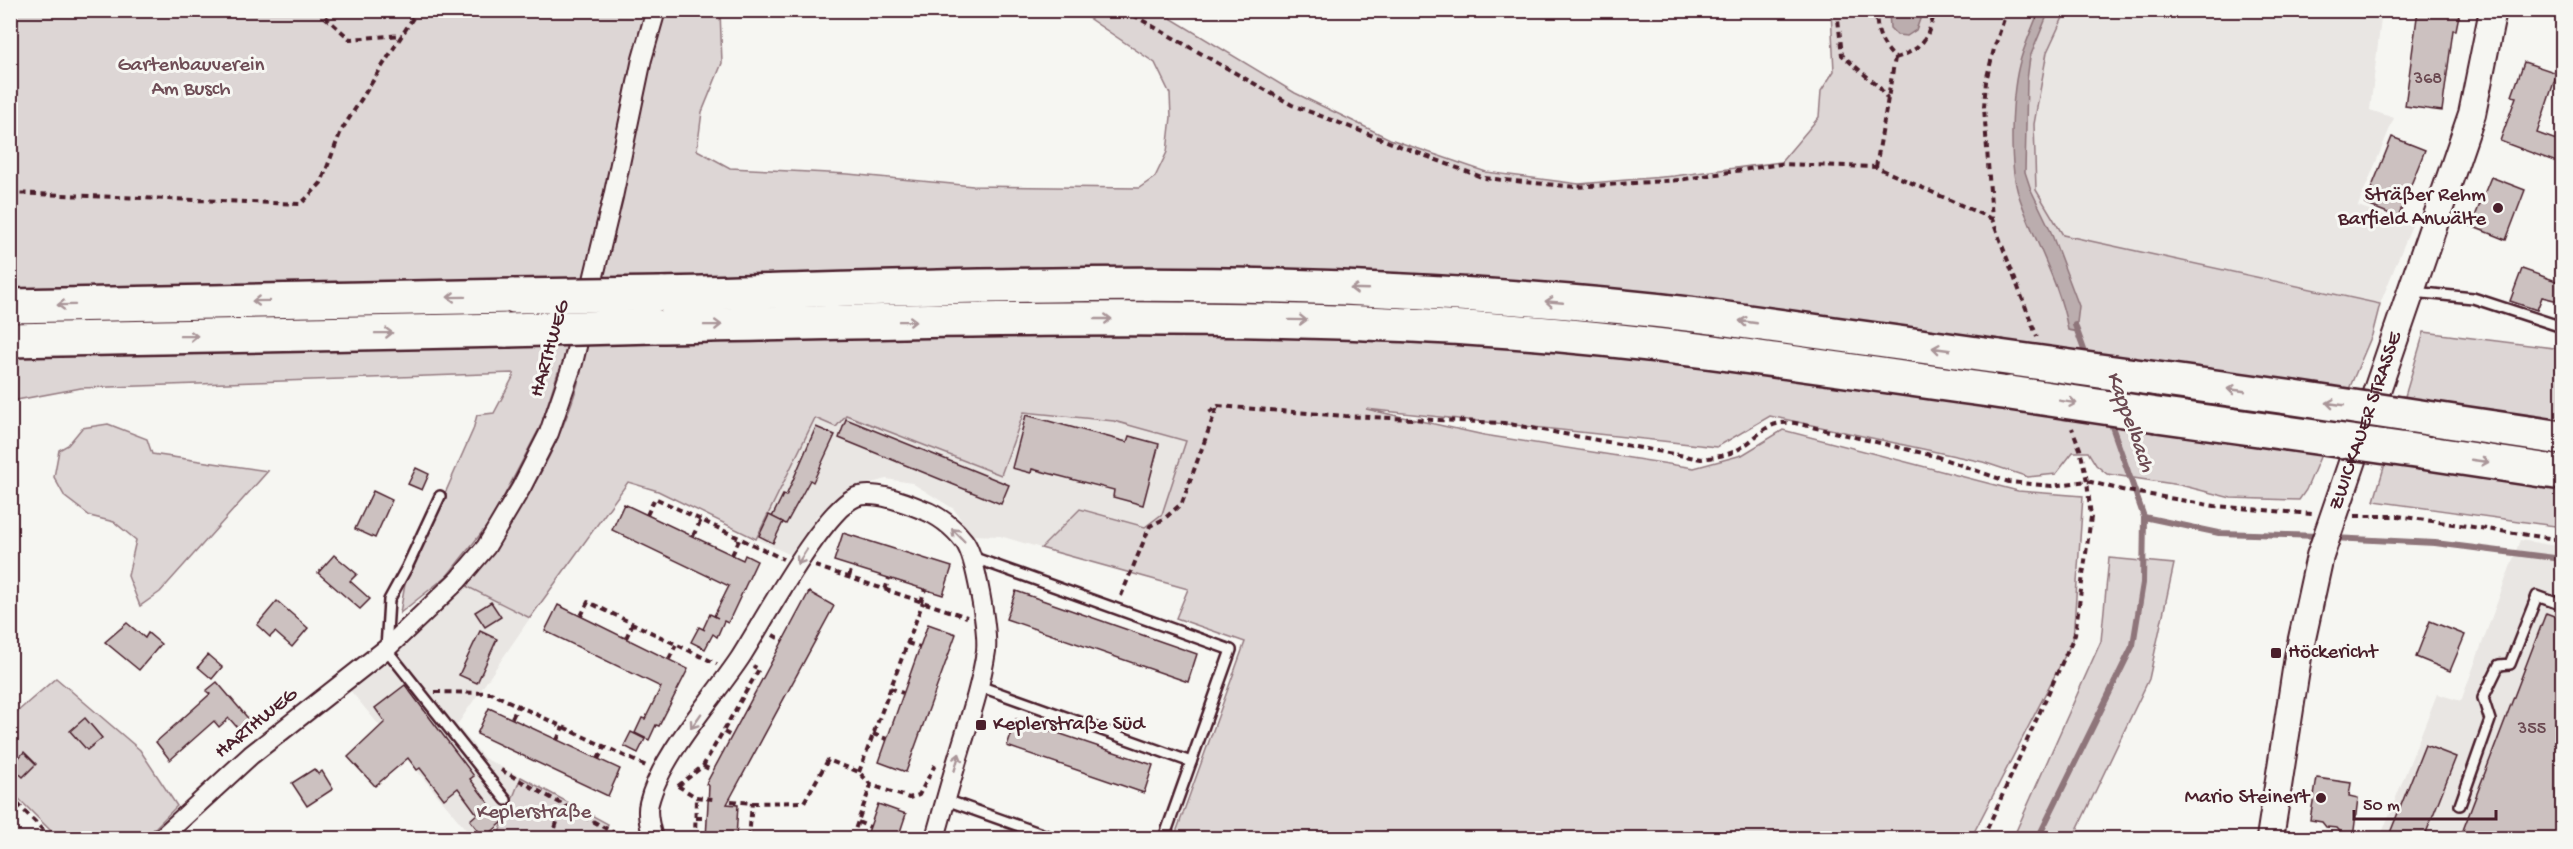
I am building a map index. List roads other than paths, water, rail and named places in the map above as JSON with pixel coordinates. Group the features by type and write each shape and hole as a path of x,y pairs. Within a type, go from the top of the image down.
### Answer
{"highway":[{"path":"10,306 1054,285 1206,285 1360,289 1501,297 1703,316 2294,398 2562,438"},
{"path":"10,340 1040,319 1337,321 1483,329 1664,346 2010,393 2562,473"}],"main road":[{"name":"ZWICKAUER STRASSE","path":"2270,838 2298,657 2320,556 2330,521 2472,114 2493,10"}],"street":[{"name":"HARTHWEG","path":"161,838 251,755 386,649 458,580 486,547 522,488 549,433 579,336 614,197 642,59 656,10"},
{"path":"653,838 648,816 649,803 673,752 735,665 798,563 844,505 855,497 868,494 910,504 937,515 965,542 972,557 985,622 986,648 979,686 935,838"}],"lane":[{"path":"2411,291 2473,298 2562,327"},
{"path":"440,496 389,600 386,649 506,800"},
{"path":"972,557 1232,650 1164,838"},
{"path":"2460,805 2490,720 2483,698 2499,665 2510,664 2537,596 2562,605"},
{"path":"979,686 1191,762"},
{"path":"946,800 1053,838"}],"waterway":[{"name":"Kappelbach","path":"2075,325 2087,358"},
{"name":"Kappelbach","path":"2038,838 2133,645 2143,583 2144,517 2109,418"},
{"path":"2144,517 2219,533 2320,536"},
{"path":"2333,538 2435,543 2562,559"}],"place":[{"name":"Sträßer Rehm Barfield Anwälte","path":"2498,208"},
{"name":"Höckericht","path":"2276,653"},
{"name":"Keplerstraße Süd","path":"981,725"},
{"name":"Mario Steinert","path":"2321,798"}],"park label":[{"name":"Gartenbauverein Am Busch","path":"191,78"},
{"name":"Keplerstraße","path":"534,813"}]}
